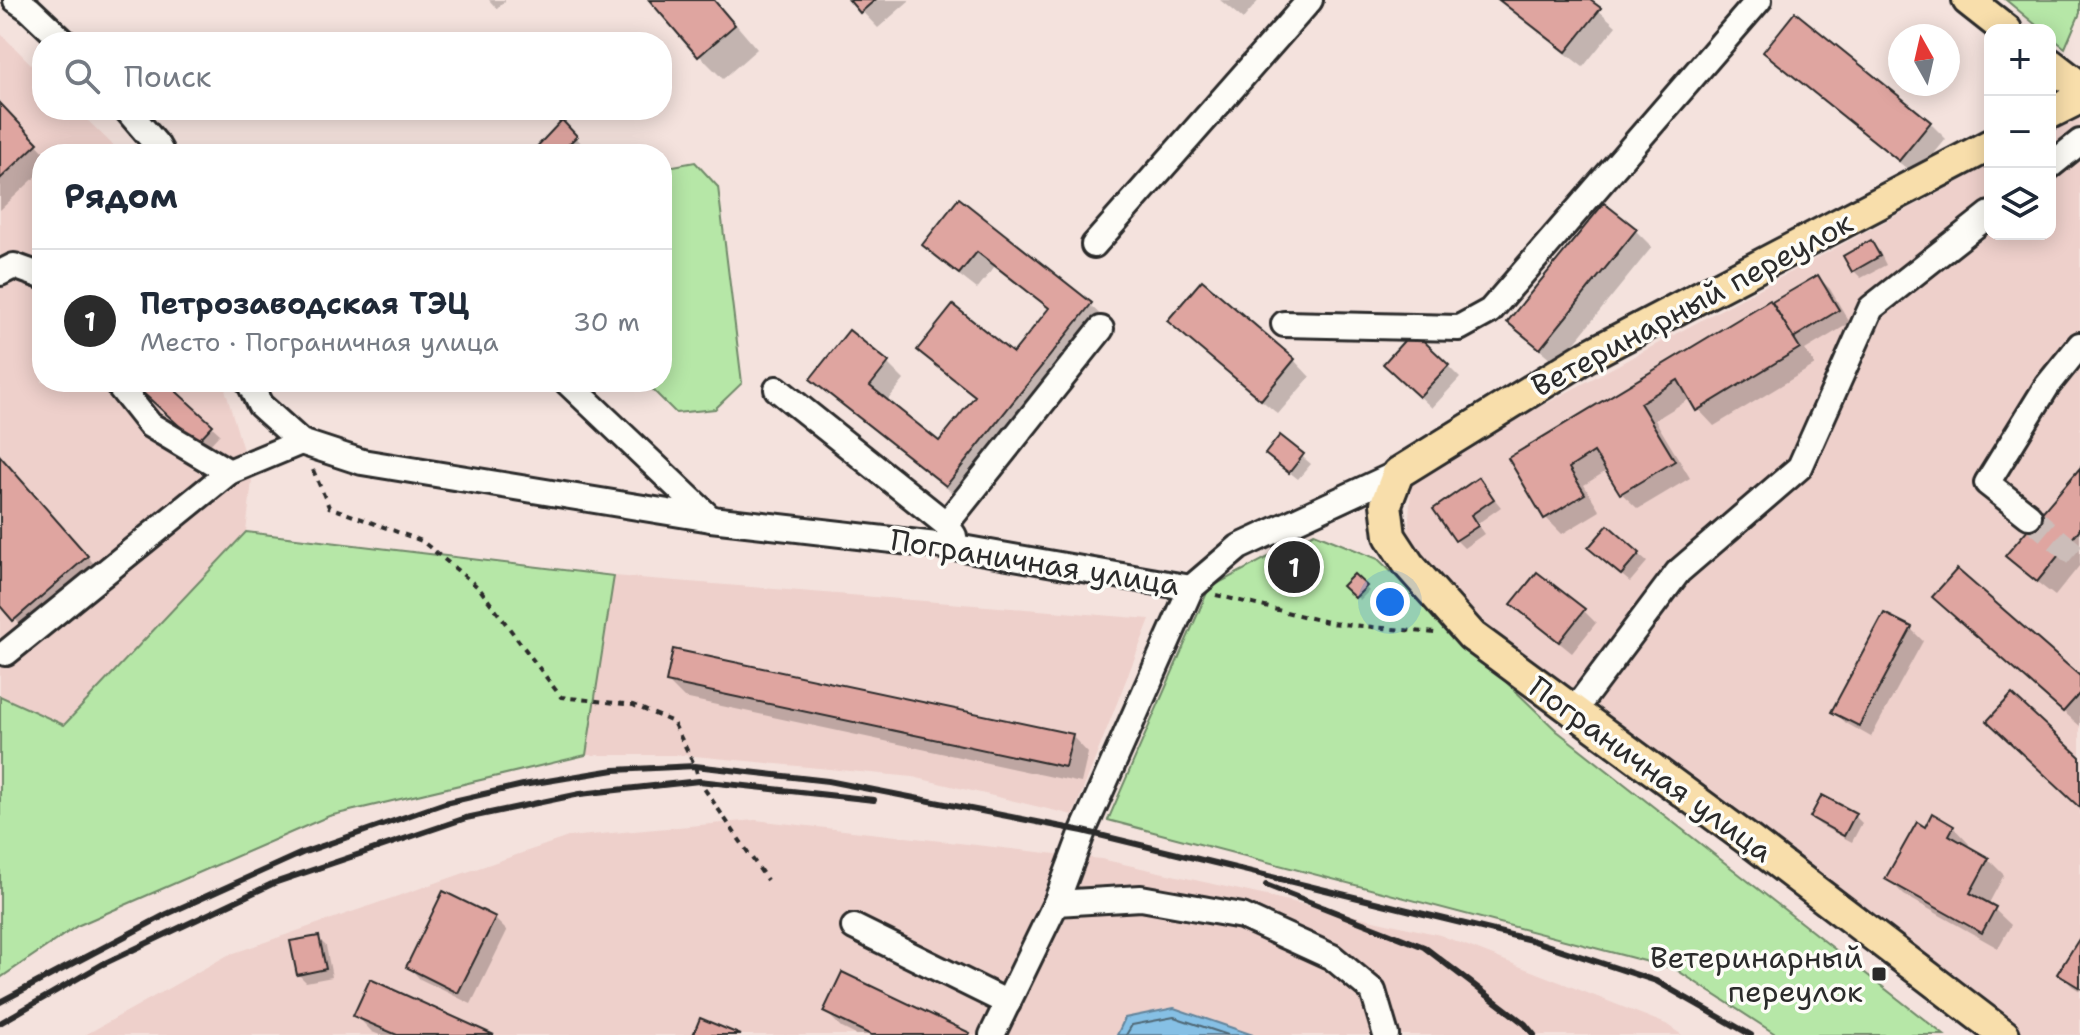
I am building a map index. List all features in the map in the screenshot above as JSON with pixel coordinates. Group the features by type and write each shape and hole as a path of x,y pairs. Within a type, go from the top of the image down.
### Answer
{"main road":[{"path":"1968,0 1998,24"},
{"path":"2056,69 2080,87"},
{"path":"2056,110 2080,98"},
{"name":"Ветеринарный переулок","path":"1398,473 1587,356 1984,148"},
{"name":"Пограничная улица","path":"1398,473 1386,504 1390,536 1409,565 1472,636 1750,841 2004,1035"}],"street":[{"path":"16,0 53,32"},
{"path":"1094,245 1310,0"},
{"path":"1284,324 1459,328 1490,311 1759,0"},
{"path":"136,120 156,144"},
{"path":"2056,161 2080,142"},
{"path":"1573,712 1678,572 1800,467 1871,308 1984,219"},
{"path":"0,273 14,266 32,272"},
{"path":"946,524 1101,329"},
{"path":"2029,516 1987,483 2047,386 2080,345"},
{"path":"777,389 946,524 962,548"},
{"path":"124,392 150,425 229,472"},
{"name":"Пограничная улица","path":"254,392 260,405 301,442 362,462 711,519 962,548 1191,588 1239,547 1398,473"},
{"path":"578,392 711,519"},
{"path":"6,653 229,472 301,442"},
{"path":"992,1035 1056,903 1083,831 1191,588"},
{"path":"1056,903 1141,898 1242,916 1332,957 1363,982 1373,991 1386,1035"},
{"path":"854,927 1008,1003"}],"path":[{"path":"301,442 329,507 422,541 479,588 561,697 633,705 673,722 699,781 767,880"},
{"path":"1191,588 1331,623 1472,636"}],"shaded area":[{"path":"0,33 32,65 32,120 87,120 112,144 32,144 32,392 226,392 252,481 246,532 64,725 0,696"},
{"path":"2080,117 2080,1035 2026,1035 1520,656 1435,574 1408,534 1411,486 1458,451 1984,168 1984,240 2056,240 2056,130"},
{"path":"614,576 1150,619 1073,815 913,777 684,755 586,755"},
{"path":"755,820 1101,859 1440,935 1666,1024 1682,1035 85,1035 228,955 568,837"}],"green space":[{"path":"2006,0 2080,0 2080,13 2065,48 2056,41 2056,24 2035,24"},
{"path":"695,162 718,187 742,383 715,409 676,413 655,392 672,392 672,166"},
{"path":"246,532 614,576 586,755 329,816 77,926 0,978 0,696 64,725"},
{"path":"1314,533 1378,559 1557,731 1944,1035 1777,1035 1675,969 1108,820 1209,588"}],"water":[{"path":"1174,1008 1253,1035 1117,1035 1125,1018"}],"building":[{"path":"649,0 714,0 735,25 698,57"},
{"path":"849,0 875,0 860,13"},
{"path":"1499,0 1590,0 1601,8 1566,52"},
{"path":"1795,12 1888,87 1888,96 1899,96 1931,122 1899,161 1763,52"},
{"path":"0,103 38,143 32,144 32,149 0,179"},
{"path":"562,120 577,136 569,144 539,144"},
{"path":"959,198 1092,303 946,486 810,379 849,330 889,362 870,386 939,441 975,396 917,350 953,305 1013,353 1049,308 977,252 959,274 922,245"},
{"path":"1604,203 1637,229 1540,349 1507,322"},
{"path":"1871,240 1880,256 1852,272 1843,256"},
{"path":"1818,275 1839,310 1793,338 1772,302"},
{"path":"1202,280 1295,359 1261,400 1167,321"},
{"path":"1770,300 1800,348 1696,411 1678,380 1640,403 1675,461 1620,494 1594,452 1569,468 1585,494 1544,519 1508,458"},
{"path":"1413,331 1449,365 1419,397 1383,364"},
{"path":"142,392 177,392 213,425 197,442"},
{"path":"1280,435 1304,454 1289,473 1265,454"},
{"path":"0,456 88,556 13,621 0,606"},
{"path":"2080,468 2080,529 2037,582 2005,556"},
{"path":"1479,477 1494,499 1471,515 1478,526 1455,541 1433,509"},
{"path":"1608,525 1640,553 1621,575 1588,548"},
{"path":"1957,569 2080,676 2080,693 2063,712 1932,597"},
{"path":"1537,572 1585,609 1559,642 1511,604"},
{"path":"1354,574 1367,586 1355,598 1342,586"},
{"path":"1884,613 1912,627 1859,726 1831,712"},
{"path":"673,649 1073,734 1065,767 666,682"},
{"path":"2012,694 2080,757 2080,808 1987,721"},
{"path":"1822,795 1856,813 1844,836 1810,817"},
{"path":"1932,813 1954,826 1949,835 1989,858 1970,893 1996,907 1982,933 1885,879 1917,822 1925,827"},
{"path":"443,891 496,917 458,993 406,967"},
{"path":"319,936 326,969 297,975 290,941"},
{"path":"2080,940 2080,988 2057,974"},
{"path":"842,972 970,1033 871,1035 823,1012"},
{"path":"370,979 494,1035 397,1035 353,1016"},
{"path":"700,1018 741,1035 693,1035"}],"tunnel":[{"path":"2029,516 2080,559"}],"railway":[{"path":"0,1002 167,914 302,853 445,803 523,785 614,770 695,766 828,781 1083,831 1531,940 1656,981 1751,1035"},
{"path":"0,1023 103,964 274,883 466,818 580,794 699,781 874,800"},
{"path":"1266,885 1424,947 1525,1024 1534,1035"}],"place":[{"name":"Петрозаводская ТЭЦ","path":"1294,567"},
{"name":"Ветеринарный переулок","path":"1879,974"}]}
